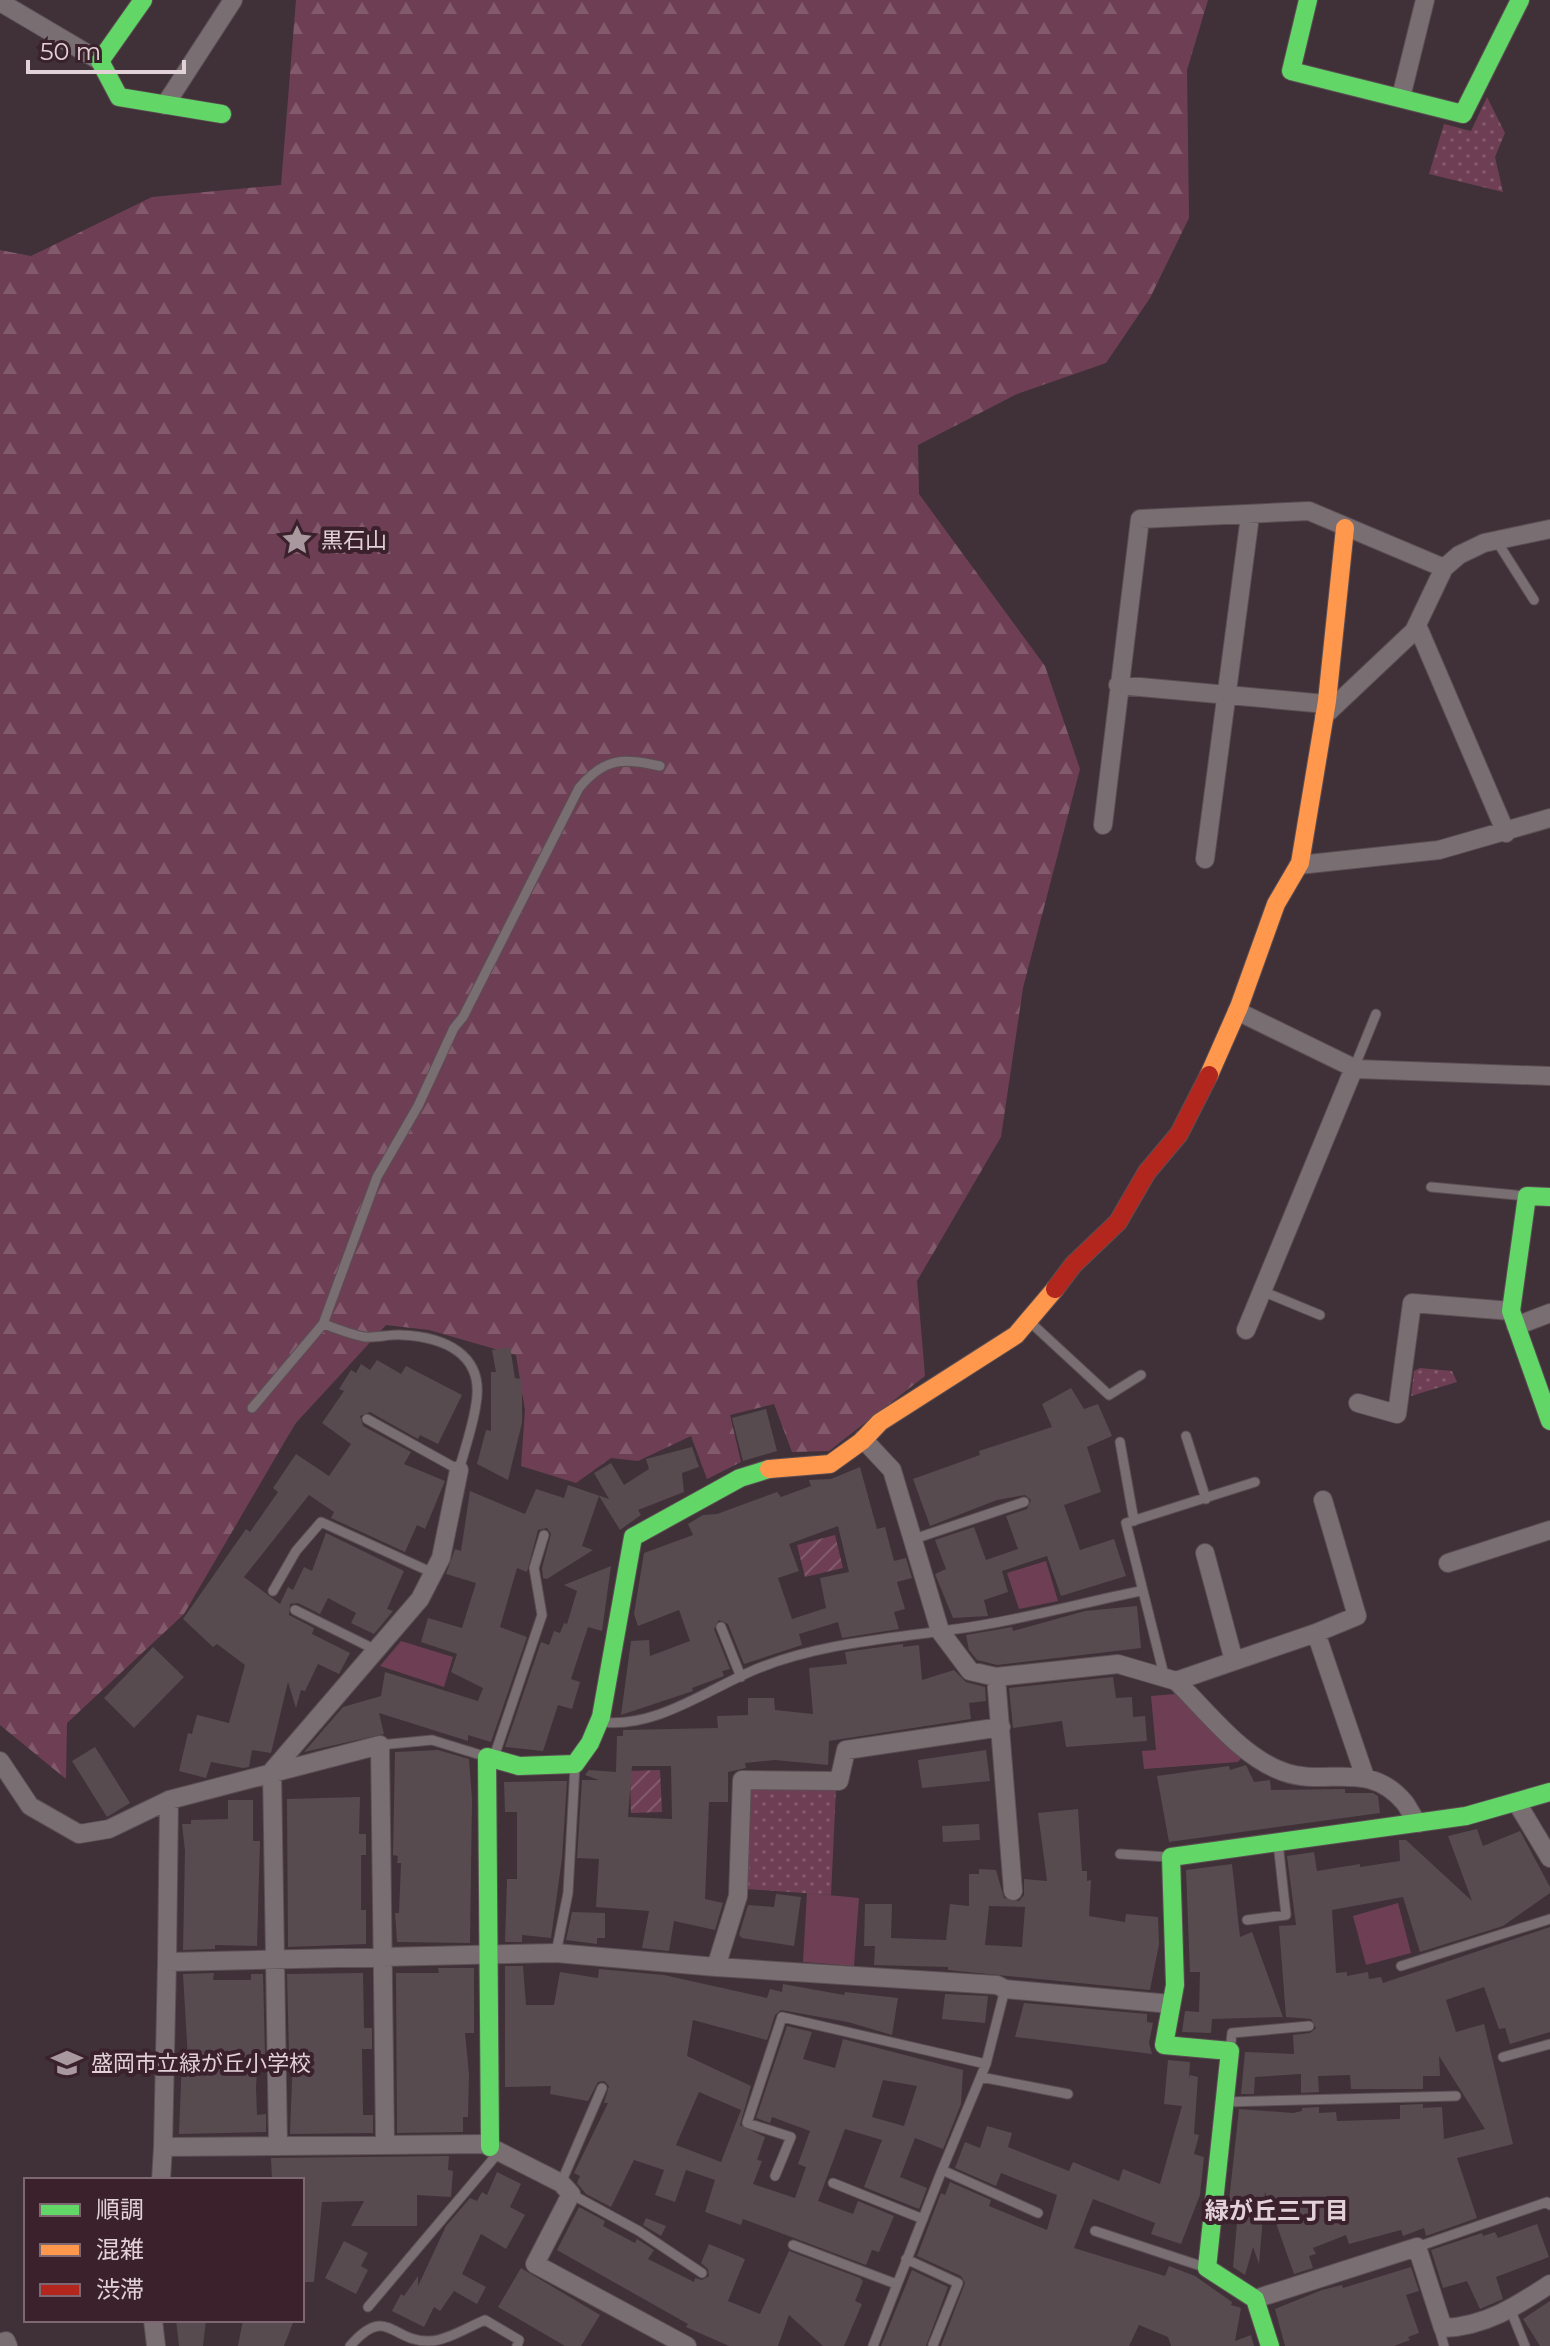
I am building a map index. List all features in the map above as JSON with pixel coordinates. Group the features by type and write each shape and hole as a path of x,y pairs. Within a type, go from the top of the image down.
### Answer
{"street":[{"path":"100,61 143,0"},
{"path":"165,105 233,0"},
{"path":"1308,0 1291,71 1463,114 1520,0"},
{"path":"1401,97 1425,0"},
{"path":"0,2 100,61 119,97 222,114"},
{"path":"1103,825 1140,519 1309,511 1444,568"},
{"path":"1205,859 1250,516"},
{"path":"495,2150 487,1757 522,1767 575,1764 584,1755 600,1722 616,1640 625,1561 633,1537 740,1478 780,1466 830,1464 880,1422 1016,1335 1030,1322 1073,1265 1118,1222 1147,1172 1179,1134 1237,1011 1276,904 1299,865 1325,710 1345,528"},
{"path":"1118,685 1325,710 1400,647 1417,625 1444,568 1459,555 1496,540 1550,529"},
{"path":"1417,625 1506,833"},
{"path":"1299,865 1439,850 1548,823"},
{"path":"1237,1011 1354,1068 1550,1076"},
{"path":"1246,1330 1354,1068"},
{"path":"1550,1197 1527,1196 1513,1318 1550,1421"},
{"path":"1358,1403 1397,1414 1412,1303 1513,1318 1550,1313"},
{"path":"863,1439 892,1470 940,1631 970,1671 996,1677 1118,1664 1170,1678 1250,1753 1282,1772 1365,1777 1405,1802 1419,1823"},
{"path":"278,2144 272,1771 406,1617 441,1558 459,1470"},
{"path":"1170,1678 1234,1661 1357,1616 1323,1500"},
{"path":"1448,1563 1550,1530"},
{"path":"1205,1553 1234,1661"},
{"path":"1316,1633 1365,1777"},
{"path":"996,1677 1013,1891"},
{"path":"716,1967 738,1896 742,1780 839,1781 846,1750 1001,1727"},
{"path":"0,1761 30,1806 79,1834 109,1829 169,1800 380,1745 385,2142"},
{"path":"1270,2346 1255,2299 1207,2268 1230,2051 1164,2045 1176,1969 1171,1857 1419,1823 1517,1803 1550,1792"},
{"path":"161,2178 169,1800"},
{"path":"1517,1803 1550,1858"},
{"path":"167,1962 275,1957 556,1953 997,1985 1005,1989 1171,2004"},
{"path":"163,2147 385,2142 484,2144 566,2189 535,2264 687,2346"},
{"path":"1255,2299 1417,2247 1444,2337 1459,2328 1511,2311 1550,2284"},
{"path":"153,2322 156,2346"},
{"path":"0,2343 6,2341 8,2346"}],"lane":[{"path":"1496,540 1534,600"},
{"path":"252,1408 323,1324 377,1177 418,1106 454,1028 463,1017 579,788 608,763 627,759 660,766"},
{"path":"1354,1068 1376,1014"},
{"path":"1431,1187 1527,1196"},
{"path":"1262,1291 1320,1315"},
{"path":"1030,1322 1109,1395 1141,1375"},
{"path":"323,1324 366,1337 401,1335 431,1339 453,1345 471,1362 477,1401 459,1470 367,1419"},
{"path":"1186,1436 1206,1499"},
{"path":"1120,1442 1134,1521"},
{"path":"1170,1678 1140,1591 1126,1523 1255,1482"},
{"path":"914,1539 1024,1502"},
{"path":"273,1591 296,1551 321,1522 433,1573"},
{"path":"380,1745 432,1740 487,1757 496,1751 542,1615 534,1568 544,1535"},
{"path":"600,1722 617,1724 687,1704 741,1677 799,1654 940,1631 1140,1591"},
{"path":"295,1610 376,1650"},
{"path":"721,1627 741,1677"},
{"path":"556,1953 568,1893 575,1764"},
{"path":"1247,1920 1286,1915 1278,1842"},
{"path":"1120,1854 1171,1857"},
{"path":"1401,1966 1550,1919"},
{"path":"873,2346 986,2064 1005,1989"},
{"path":"775,2176 791,2137 747,2123 782,2017 986,2064"},
{"path":"1230,2051 1232,2033 1309,2026"},
{"path":"1503,2057 1550,2044"},
{"path":"981,2077 1068,2094"},
{"path":"602,2088 566,2189 639,2231 702,2273"},
{"path":"1226,2102 1456,2096"},
{"path":"368,2307 495,2150"},
{"path":"942,2170 1038,2213"},
{"path":"833,2183 923,2219"},
{"path":"1417,2247 1547,2202 1550,2205"},
{"path":"1095,2231 1207,2268"},
{"path":"793,2245 896,2284"},
{"path":"906,2259 958,2283 933,2345"},
{"path":"1511,2311 1525,2346"},
{"path":"350,2346 364,2330 378,2325 430,2341 485,2320 519,2340 517,2346"}],"green space":[{"path":"296,0 1208,0 1187,70 1189,218 1150,298 1106,363 1017,394 918,445 919,494 1045,666 1080,769 1023,988 1001,1137 917,1281 925,1376 829,1451 792,1452 774,1404 730,1415 741,1462 707,1479 691,1436 638,1461 611,1458 576,1483 521,1466 525,1410 516,1355 429,1330 386,1325 295,1424 184,1614 67,1723 66,1779 0,1725 0,250 31,256 152,197 281,185"},
{"path":"1487,97 1505,133 1495,157 1503,192 1429,174 1444,124 1471,131"},
{"path":"1420,1368 1452,1371 1457,1382 1411,1396 1414,1371"},
{"path":"835,1535 843,1568 805,1577 797,1545"},
{"path":"1046,1561 1058,1601 1019,1609 1007,1573"},
{"path":"401,1641 453,1657 444,1687 380,1666"},
{"path":"1175,1694 1243,1756 1238,1762 1144,1769 1142,1751 1156,1750 1151,1696"},
{"path":"660,1770 662,1812 631,1813 630,1771"},
{"path":"756,1785 836,1788 831,1895 747,1889 750,1790"},
{"path":"807,1893 859,1898 854,1966 803,1962"},
{"path":"1398,1903 1411,1953 1366,1965 1353,1916"}],"building":[{"path":"510,1347 515,1378 522,1379 522,1423 508,1480 477,1464 486,1430 491,1431 491,1372 496,1372 492,1350"},
{"path":"377,1360 401,1374 406,1366 462,1395 438,1444 420,1435 418,1439 370,1412 360,1416 363,1426 411,1452 404,1464 445,1481 425,1529 417,1525 405,1552 331,1518 334,1512 309,1495 244,1577 280,1604 288,1587 293,1590 304,1567 312,1571 326,1533 404,1571 387,1609 393,1611 374,1634 351,1623 356,1613 328,1598 320,1614 298,1603 290,1604 289,1615 314,1628 312,1634 350,1653 339,1674 318,1664 305,1691 301,1690 296,1708 288,1682 271,1753 252,1750 249,1767 211,1762 206,1778 179,1771 188,1733 192,1734 197,1715 229,1723 245,1665 217,1644 213,1647 183,1619 246,1529 250,1532 278,1492 273,1488 296,1454 329,1476 351,1444 322,1423 344,1391 339,1389 351,1370 356,1373 361,1364 370,1370"},
{"path":"1071,1388 1084,1409 1098,1404 1112,1436 1087,1447 1101,1492 1064,1505 1080,1550 1114,1539 1126,1576 1061,1596 1047,1556 1002,1571 1008,1592 984,1600 988,1616 953,1618 935,1574 946,1569 935,1540 974,1527 986,1560 1018,1549 1006,1516 1027,1509 1031,1500 1025,1495 997,1500 930,1526 913,1479 980,1455 979,1451 1052,1427 1042,1404"},
{"path":"766,1409 777,1451 743,1461 732,1418"},
{"path":"692,1447 699,1467 682,1473 684,1492 638,1510 641,1515 620,1530 599,1496 582,1546 593,1550 547,1579 543,1578 542,1568 551,1534 547,1528 538,1530 527,1572 517,1568 500,1627 527,1637 491,1742 468,1735 468,1741 379,1713 384,1734 304,1752 343,1707 381,1696 385,1672 478,1701 483,1688 451,1672 457,1654 421,1642 428,1618 462,1628 476,1583 446,1574 455,1549 461,1551 470,1491 525,1514 536,1489 564,1498 568,1485 609,1499 594,1473 611,1463 624,1485 649,1469 646,1459"},
{"path":"860,1467 877,1529 885,1527 894,1561 906,1558 912,1578 897,1582 905,1609 894,1612 899,1629 842,1638 838,1622 799,1634 802,1645 744,1664 728,1624 719,1620 714,1629 730,1669 722,1671 724,1676 692,1688 693,1691 621,1715 631,1641 649,1640 650,1656 690,1641 679,1610 638,1626 634,1614 644,1553 693,1535 688,1524 703,1515 717,1514 777,1492 781,1497 811,1486 809,1480 831,1479","holes":["838,1526 849,1572 820,1578 826,1608 792,1619 778,1578 799,1571 789,1544"]},
{"path":"611,1566 602,1631 588,1627 571,1679 580,1682 572,1709 558,1705 543,1751 505,1747 541,1642 549,1645 554,1631 560,1633 564,1623 567,1624 577,1591 564,1585"},
{"path":"1137,1606 1141,1648 997,1665 977,1660 969,1650 966,1635 1012,1627 1013,1631 1085,1611"},
{"path":"903,1644 903,1647 919,1645 922,1680 954,1670 966,1682 985,1687 986,1701 969,1703 971,1719 829,1741 828,1765 775,1760 745,1763 746,1768 728,1772 728,1802 709,1802 705,1899 723,1903 715,1930 674,1921 669,1951 642,1948 649,1911 596,1907 599,1859 577,1858 582,1780 599,1780 585,1775 589,1770 616,1772 617,1736 623,1736 623,1730 718,1728 717,1716 748,1715 748,1698 774,1698 775,1710 813,1714 809,1668 847,1664 845,1652","holes":["632,1766 671,1766 672,1819 628,1817"]},
{"path":"153,1647 184,1677 134,1728 104,1698"},
{"path":"1113,1677 1116,1698 1132,1697 1133,1717 1145,1716 1147,1741 1066,1747 1062,1721 1013,1728 1009,1688"},
{"path":"95,1747 130,1803 107,1817 72,1761"},
{"path":"438,1750 469,1759 472,1799 470,1943 397,1942 395,1913 399,1913 401,1863 397,1863 398,1856 393,1855 395,1752"},
{"path":"986,1750 990,1781 922,1788 918,1760"},
{"path":"1246,1765 1254,1782 1270,1780 1271,1790 1345,1789 1345,1793 1373,1793 1378,1796 1380,1813 1169,1842 1157,1776 1229,1766 1230,1770"},
{"path":"567,1781 562,1858 551,1938 522,1935 522,1942 505,1942 507,1879 517,1879 517,1812 505,1812 504,1782"},
{"path":"360,1797 359,1834 366,1834 366,1855 361,1855 361,1910 366,1910 366,1944 288,1947 287,1799"},
{"path":"228,1800 253,1800 253,1841 260,1841 257,1946 215,1945 215,1949 183,1950 185,1851 182,1824 191,1824 191,1820 228,1819"},
{"path":"1078,1809 1082,1871 1087,1871 1087,1881 1091,1880 1089,1916 1125,1922 1126,1914 1158,1917 1159,1944 1150,1990 948,1970 948,1967 874,1965 875,1946 864,1946 865,1904 892,1904 891,1938 946,1940 950,1904 969,1906 969,1874 979,1874 979,1869 996,1870 1004,1898 1019,1901 1024,1895 1024,1879 1047,1881 1038,1813","holes":["989,1906 1025,1907 1022,1947 985,1945"]},
{"path":"979,1824 980,1840 943,1842 942,1826"},
{"path":"1477,1829 1483,1846 1520,1831 1550,1887 1550,1893 1503,1926 1420,1952 1403,1897 1332,1910 1336,1973 1347,1972 1347,1976 1368,1972 1369,1979 1381,1977 1383,1983 1550,1927 1550,2032 1510,2044 1505,2028 1499,2029 1484,1987 1446,2000 1456,2032 1484,2024 1513,2144 1457,2158 1477,2218 1426,2236 1424,2228 1403,2236 1401,2230 1349,2244 1346,2235 1313,2248 1316,2254 1309,2256 1313,2268 1294,2274 1265,2192 1259,2264 1253,2247 1245,2275 1233,2267 1238,2212 1228,2210 1239,2109 1293,2113 1302,2111 1302,2108 1319,2107 1319,2113 1336,2112 1337,2121 1400,2119 1400,2105 1423,2104 1423,2108 1442,2107 1444,2139 1485,2129 1439,2056 1440,2076 1423,2076 1423,2089 1351,2089 1350,2075 1318,2076 1319,2092 1301,2093 1301,2074 1255,2077 1254,2094 1241,2094 1245,2052 1294,2054 1293,2035 1310,2033 1316,2028 1311,2019 1286,2017 1279,1926 1296,1925 1287,1856 1314,1852 1317,1871 1360,1864 1360,1867 1400,1861 1399,1840 1406,1840 1472,1901 1448,1836"},
{"path":"1232,1864 1240,1937 1252,1932 1283,2017 1212,2019 1211,2033 1182,2032 1185,2011 1199,2012 1200,1972 1190,1972 1186,1870"},
{"path":"776,1894 801,1897 794,1946 742,1938 739,1935 748,1905 774,1907"},
{"path":"572,1912 605,1913 605,1938 597,1938 597,1944 566,1940"},
{"path":"505,1966 523,1966 526,2005 554,2005 560,1972 598,1978 599,1969 664,1975 767,1998 770,1989 782,1992 783,1984 844,1995 845,1992 898,1998 892,2035 848,2022 781,2010 775,2015 767,2040 693,2020 687,2056 751,2086 740,2125 765,2137 757,2160 762,2161 753,2184 795,2198 806,2167 798,2164 810,2131 772,2117 770,2123 756,2118 787,2026 812,2032 803,2059 835,2068 843,2039 963,2070 961,2104 943,2149 915,2138 900,2177 927,2188 919,2209 864,2187 882,2140 845,2129 818,2201 853,2214 858,2201 894,2216 879,2252 872,2250 866,2265 743,2219 741,2225 705,2212 715,2180 686,2170 675,2202 655,2195 664,2170 634,2160 611,2207 586,2194 577,2183 580,2176 574,2173 608,2103 604,2103 609,2086 604,2081 598,2082 588,2101 550,2094 551,2086 505,2087","holes":["883,2080 917,2086 904,2126 872,2117","699,2092 741,2110 721,2162 676,2145"]},
{"path":"438,1968 474,1968 474,2033 465,2033 469,2074 468,2117 463,2117 463,2132 397,2133 396,1973 439,1973"},
{"path":"214,1973 213,1980 251,1980 251,1974 263,1974 265,2054 258,2054 256,2087 257,2115 266,2114 266,2132 179,2134 182,2059 188,2059 183,1974"},
{"path":"363,1973 364,2028 372,2028 372,2049 362,2049 363,2115 373,2115 373,2133 290,2134 293,2054 289,2054 287,1974"},
{"path":"945,1994 988,1996 985,2023 942,2019"},
{"path":"1024,2003 1147,2014 1147,2022 1153,2023 1149,2043 1152,2054 1015,2037"},
{"path":"1168,2060 1190,2062 1189,2079 1190,2075 1198,2077 1194,2134 1199,2135 1194,2154 1204,2157 1200,2195 1181,2244 1151,2234 1155,2223 1093,2199 1074,2248 1165,2276 1169,2266 1195,2276 1232,2302 1231,2305 1241,2308 1235,2341 1251,2335 1254,2346 1171,2346 1168,2337 1139,2325 1129,2346 941,2346 965,2283 961,2276 917,2256 941,2193 945,2195 950,2182 991,2200 989,2206 1047,2230 1057,2195 1001,2173 996,2186 955,2168 965,2142 980,2148 987,2126 1012,2133 1008,2147 1069,2171 1073,2162 1119,2181 1123,2169 1160,2184 1182,2106 1164,2104"},
{"path":"449,2156 448,2170 453,2171 451,2197 417,2195 417,2226 351,2226 364,2201 322,2202 314,2282 304,2282 304,2178 272,2178 271,2158"},
{"path":"497,2172 521,2184 510,2207 525,2215 506,2249 481,2234 462,2274 486,2287 477,2304 454,2291 440,2311 434,2307 424,2327 392,2311 401,2294 404,2296 418,2276 418,2286 446,2226 470,2198 477,2201 482,2192 487,2195"},
{"path":"579,2207 605,2221 603,2226 635,2243 637,2239 654,2250 648,2259 694,2282 695,2278 702,2280 709,2276 708,2269 701,2263 709,2244 745,2259 728,2301 760,2314 789,2251 860,2278 863,2281 855,2301 862,2304 844,2346 823,2346 789,2315 778,2346 729,2346 686,2327 688,2324 557,2250"},
{"path":"646,2218 666,2226 661,2236 643,2225"},
{"path":"1537,2224 1549,2257 1496,2277 1503,2299 1480,2309 1467,2281 1443,2288 1431,2250 1482,2233 1483,2236 1495,2232 1498,2238"},
{"path":"344,2241 368,2253 361,2266 368,2270 356,2294 325,2278"},
{"path":"1411,2267 1419,2291 1406,2295 1419,2333 1408,2337 1410,2340 1394,2346 1285,2346 1275,2309 1322,2290 1342,2285 1343,2288"},
{"path":"521,2268 600,2315 581,2346 565,2346 498,2307"},
{"path":"912,2270 948,2287 926,2346 881,2346"},
{"path":"1550,2301 1550,2346 1540,2346 1523,2319"},
{"path":"176,2322 206,2322 203,2346 179,2346"},
{"path":"243,2322 293,2322 284,2346 238,2346"}],"traffic: fast":[{"path":"143,0 100,61 119,97 222,114"},
{"path":"1308,0 1291,71 1463,114 1520,0"},
{"path":"1550,1197 1527,1196 1511,1311 1550,1421"},
{"path":"490,2147 487,1757 519,1766 575,1764 590,1743 601,1717 633,1537 740,1478 769,1469"},
{"path":"1270,2346 1255,2299 1207,2268 1230,2051 1164,2045 1175,1985 1171,1857 1466,1816 1550,1792"}],"traffic: slow":[{"path":"1209,1075 1239,1007 1276,904 1300,863 1327,701 1345,528"},
{"path":"769,1469 830,1464 862,1441 880,1422 1016,1335 1055,1289"}],"traffic: jam":[{"path":"1055,1289 1073,1265 1118,1222 1147,1172 1179,1134 1209,1075"}],"place":[{"name":"黒石山","path":"297,540"},
{"name":"盛岡市立緑が丘小学校","path":"67,2063"}],"district":[{"name":"緑が丘三丁目","path":"1277,2210"}]}
